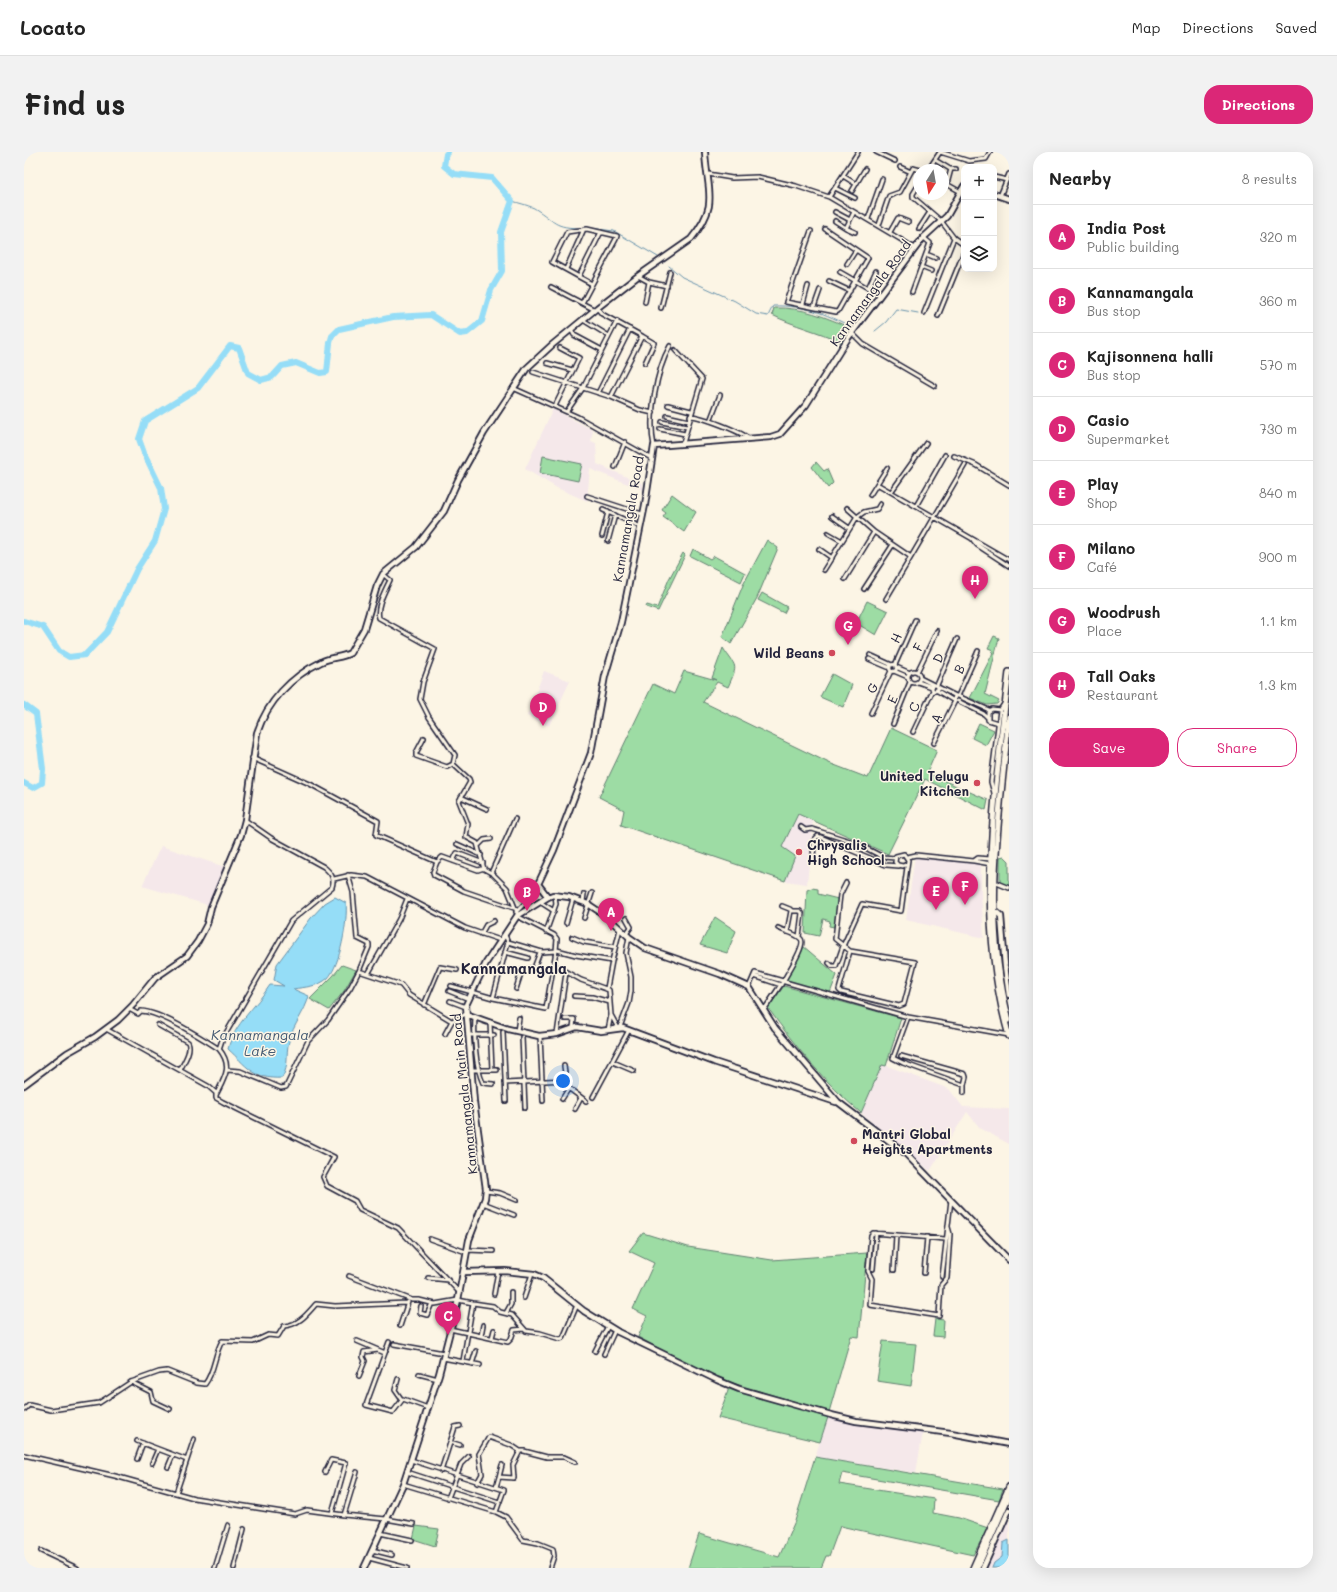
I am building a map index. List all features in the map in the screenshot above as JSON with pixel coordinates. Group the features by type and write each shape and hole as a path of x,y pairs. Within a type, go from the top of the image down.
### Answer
{"main road":[{"path":"1009,672 994,809 991,862 999,968 1009,1020"},
{"path":"1009,717 990,907 995,972 1000,1003 1009,1036"},
{"path":"994,809 1000,810"},
{"path":"973,1568 1009,1487"},
{"path":"977,1568 1009,1496"}],"street":[{"path":"24,1085 67,1053 106,1029 129,1010 154,978 187,956 200,937 226,876 245,820 252,758 259,726 278,694 306,670 333,657 346,656 357,643 364,629 382,574 416,547 444,511 458,480 484,433 527,368 596,309 638,276 691,239 696,233 711,202 705,152"},
{"path":"829,197 858,152"},
{"path":"876,152 895,161"},
{"path":"932,164 940,152 969,161 986,159 990,152"},
{"path":"954,156 955,152"},
{"path":"935,160 951,169 956,169"},
{"path":"900,167 911,172"},
{"path":"852,191 865,169"},
{"path":"879,225 889,196 900,192 913,169"},
{"path":"949,176 951,169"},
{"path":"708,174 732,178 758,177 796,186 829,197 879,225 915,248"},
{"path":"1000,196 1009,174"},
{"path":"843,176 856,184"},
{"path":"997,177 1007,180"},
{"path":"868,219 882,179"},
{"path":"949,185 961,192"},
{"path":"835,188 855,198"},
{"name":"Kannamangala Road","path":"548,897 538,884 554,850 591,753 605,676 621,622 639,526 648,488 651,458 654,446 771,437 780,434 806,404 852,333 915,248 947,216 961,192"},
{"path":"997,195 1009,199"},
{"path":"916,200 941,221 954,238 961,243"},
{"path":"835,212 850,220"},
{"path":"846,228 854,212"},
{"path":"919,229 930,212"},
{"path":"890,232 898,218 908,222"},
{"path":"835,221 855,232"},
{"path":"566,269 584,229"},
{"path":"582,303 616,239 617,236 614,234 584,229 567,232 552,262 592,284"},
{"path":"812,231 786,301 837,312 868,258 825,229"},
{"path":"579,276 601,232"},
{"path":"912,292 929,242 924,238"},
{"path":"924,313 954,238"},
{"path":"848,264 856,250"},
{"path":"944,250 949,251"},
{"path":"926,254 936,258"},
{"path":"938,316 961,259"},
{"path":"921,267 931,271"},
{"path":"868,288 876,271"},
{"path":"660,308 670,272"},
{"path":"840,272 880,295"},
{"path":"638,276 649,282 667,286"},
{"path":"830,281 850,291"},
{"path":"645,302 649,282"},
{"path":"803,304 808,286"},
{"path":"551,287 596,309 602,314 654,343 645,363"},
{"path":"814,307 820,290"},
{"path":"583,320 609,336"},
{"path":"567,411 583,388 616,321"},
{"path":"571,329 574,334 602,350"},
{"path":"598,393 630,329"},
{"path":"852,333 863,344 935,386"},
{"path":"611,397 642,336"},
{"path":"654,446 652,438 653,413 660,367 670,346"},
{"path":"555,406 578,356 560,348"},
{"path":"675,350 702,379 691,411 683,443"},
{"path":"547,363 572,370"},
{"path":"533,372 611,397 636,409 653,413"},
{"path":"513,388 567,411 625,442 651,458"},
{"path":"710,421 720,396"},
{"path":"668,405 691,411"},
{"path":"667,416 689,420"},
{"path":"690,416 701,417 741,432 749,439"},
{"path":"662,422 687,427"},
{"path":"660,429 685,434"},
{"path":"615,468 625,442"},
{"path":"891,492 926,442"},
{"path":"916,506 945,455"},
{"path":"954,456 976,465 1009,485"},
{"path":"886,599 965,465"},
{"path":"870,495 887,468"},
{"path":"877,484 1009,560"},
{"path":"587,496 642,514"},
{"path":"824,570 857,517 864,512 877,510 880,504"},
{"path":"847,508 892,546 911,557"},
{"path":"603,510 639,526"},
{"path":"602,536 608,512"},
{"path":"608,541 615,515"},
{"path":"832,516 849,528"},
{"path":"845,579 874,532"},
{"path":"828,533 842,541"},
{"path":"972,539 977,545 1009,566"},
{"path":"864,589 892,546"},
{"path":"819,549 832,558"},
{"path":"382,574 390,580 381,600 378,614 379,618 435,648 423,682 420,699 429,717 456,755 453,764 447,767 416,756 416,753 424,738"},
{"name":"H","path":"893,668 915,620"},
{"name":"F","path":"917,672 937,631"},
{"name":"D","path":"935,687 957,640"},
{"name":"B","path":"957,699 978,651"},
{"path":"870,657 908,677 910,682 919,680 935,687 987,717 990,722 998,723"},
{"path":"893,668 910,673 917,672 919,680"},
{"name":"G","path":"871,713 893,668"},
{"path":"908,677 910,673"},
{"name":"E","path":"892,724 910,682"},
{"name":"C","path":"913,732 935,687"},
{"path":"957,699 989,710 1000,710"},
{"name":"A","path":"934,743 957,699"},
{"path":"996,796 991,782 1000,710 1005,703"},
{"path":"987,717 989,710"},
{"path":"252,758 310,784 378,821 376,835 437,862"},
{"path":"451,986 493,998 546,1009 557,939 517,915 507,888 484,868 479,845 466,837 468,824 459,801 470,782 470,779 453,764"},
{"path":"461,796 487,809"},
{"path":"491,873 515,819"},
{"path":"245,820 270,838 324,868 334,879"},
{"path":"801,827 805,830 812,829 851,841 887,857 895,858 900,854 907,858 916,855 991,862"},
{"path":"812,860 814,840 818,836 885,865 899,866 907,864"},
{"path":"479,845 484,840 491,839"},
{"path":"457,844 481,855"},
{"path":"453,861 457,853 483,863"},
{"path":"484,868 478,870 441,857 433,872 434,875 454,886 514,908"},
{"path":"885,865 887,857"},
{"path":"895,858 895,862 899,866"},
{"path":"829,963 832,966 836,966 843,946 862,904 901,911 907,858"},
{"path":"334,879 348,875 367,877 465,928 500,940"},
{"path":"227,1070 240,1071 282,1088 286,1087 308,1040 331,1015 350,988 359,971 369,944 358,938 353,892 348,875"},
{"path":"219,1049 222,1040 291,921 332,887 334,879"},
{"path":"992,882 1009,888"},
{"path":"846,883 841,891 835,939 850,951 913,960 915,964 904,1004 899,1006 841,992 839,987 850,951"},
{"path":"517,915 525,903 531,889"},
{"path":"583,902 584,894"},
{"path":"584,918 592,894"},
{"path":"546,932 556,904 555,896"},
{"name":"Kannamangala Main Road","path":"364,1568 403,1484 438,1378 460,1293 469,1240 486,1191 471,1070 466,1007 486,963 500,940 517,915 548,897 555,896 574,899 589,905 606,916 628,936 645,948 720,974 749,987"},
{"path":"368,974 399,919 407,899"},
{"path":"566,923 574,899"},
{"path":"540,902 554,911"},
{"path":"782,906 802,912 798,937"},
{"path":"787,932 792,910"},
{"path":"994,910 1001,916 1005,968 1009,995"},
{"path":"619,1028 629,1003 631,977 626,953 630,927 626,918"},
{"path":"481,934 486,925 494,921"},
{"path":"764,1010 783,982 802,947 802,940 778,928"},
{"path":"607,988 620,929"},
{"path":"493,998 508,942 505,934"},
{"path":"572,937 584,942 615,947"},
{"path":"508,942 540,952 556,950 612,961"},
{"path":"505,952 528,958"},
{"path":"516,989 522,970 534,968 540,952"},
{"path":"554,965 581,980 607,988 610,991 611,1015 608,1030"},
{"path":"424,1005 440,967 457,970"},
{"path":"999,968 1005,968"},
{"path":"359,971 401,985 409,995 452,1021"},
{"path":"557,1034 566,973"},
{"path":"1009,1036 908,1017 756,973 749,987 781,1036 838,1102 905,1153 1009,1260"},
{"path":"449,990 469,999"},
{"path":"574,996 592,997 610,1002"},
{"path":"450,1001 466,1007"},
{"path":"129,1010 138,1014 141,1011 154,1014 199,1036 219,1049 227,1062 227,1070 216,1096"},
{"path":"445,1034 452,1021 466,1014 516,1032 540,1036 557,1034 577,1027 601,1031 619,1028 629,1030 714,1062 838,1102"},
{"path":"611,1015 619,1028"},
{"path":"475,1017 479,1070 483,1084 493,1084"},
{"path":"908,1017 894,1058 964,1085"},
{"path":"516,1032 520,1018"},
{"path":"565,1019 574,1019 573,1028"},
{"path":"490,1022 492,1070"},
{"path":"158,1025 188,1042 190,1046 180,1070"},
{"path":"106,1029 208,1086 216,1093 216,1098 223,1102 334,1157 323,1177 327,1186 355,1201 360,1210 398,1228 416,1250 460,1293"},
{"path":"593,1097 629,1030"},
{"path":"503,1032 506,1101"},
{"path":"468,1035 476,1036 494,1034"},
{"path":"540,1036 543,1102"},
{"path":"522,1037 525,1108"},
{"path":"901,1056 964,1074 966,1077 964,1093"},
{"path":"613,1062 634,1071"},
{"path":"564,1066 565,1080 568,1088 586,1101"},
{"path":"471,1070 497,1070"},
{"path":"505,1082 565,1080"},
{"path":"562,1099 568,1088"},
{"path":"575,1109 581,1098"},
{"path":"486,1191 500,1193 518,1200"},
{"path":"942,1277 945,1239 951,1199"},
{"path":"483,1203 514,1215"},
{"path":"945,1239 876,1233 871,1235 868,1271 872,1279 870,1305 939,1316 942,1285 947,1278 950,1234 948,1227"},
{"path":"873,1268 876,1233"},
{"path":"894,1270 896,1235"},
{"path":"924,1273 927,1237"},
{"path":"430,1239 467,1251 493,1251"},
{"path":"494,1294 498,1271"},
{"path":"464,1272 498,1271 532,1273 543,1278 577,1305 615,1330 717,1380 739,1389 794,1405 856,1420 951,1433 1009,1444"},
{"path":"524,1298 532,1273"},
{"path":"348,1276 414,1300 442,1304 458,1300 493,1306 499,1311 514,1316 524,1329"},
{"path":"428,1278 448,1280"},
{"path":"506,1313 511,1304 511,1292"},
{"path":"24,1410 29,1405 51,1410 99,1403 131,1382 159,1372 167,1371 197,1383 205,1384 212,1374 218,1349 222,1341 253,1342 268,1335 275,1337 284,1326 291,1326 303,1319 316,1304 335,1306 407,1303 414,1300"},
{"path":"400,1326 407,1303"},
{"path":"421,1306 420,1313 427,1315 432,1303"},
{"path":"463,1361 473,1303"},
{"path":"450,1329 509,1341 514,1330 524,1329 562,1339 577,1305"},
{"path":"481,1336 483,1325"},
{"path":"595,1351 608,1326"},
{"path":"492,1338 494,1330"},
{"path":"604,1354 615,1330"},
{"path":"357,1341 385,1353"},
{"path":"389,1342 366,1405 393,1412 402,1400"},
{"path":"394,1344 480,1365"},
{"path":"359,1376 365,1361 363,1357 364,1352 378,1350"},
{"path":"472,1364 476,1351"},
{"path":"419,1374 438,1378"},
{"path":"398,1379 395,1390 402,1400"},
{"path":"131,1382 151,1392 153,1401 170,1409"},
{"path":"402,1400 405,1399 428,1408"},
{"path":"441,1471 455,1427 460,1426"},
{"path":"478,1483 482,1470 479,1454 489,1437 511,1445 520,1451 558,1458 564,1457 575,1462"},
{"path":"176,1494 194,1439"},
{"path":"137,1441 187,1460"},
{"path":"450,1442 460,1446"},
{"path":"138,1459 143,1443"},
{"path":"152,1463 158,1449"},
{"path":"499,1477 514,1478 513,1465 520,1451"},
{"path":"24,1454 115,1476 176,1494 212,1501 295,1514 307,1510 386,1519 414,1524"},
{"path":"168,1467 173,1454"},
{"path":"448,1498 461,1464 469,1456"},
{"path":"325,1472 331,1460 346,1463 332,1513"},
{"path":"411,1460 478,1483 504,1490 496,1512"},
{"path":"496,1487 502,1465"},
{"path":"344,1515 357,1472"},
{"path":"407,1472 500,1502"},
{"path":"403,1484 496,1512 506,1517 523,1540 553,1548 554,1556 550,1568"},
{"path":"983,1568 1009,1510"},
{"path":"215,1568 228,1525"},
{"path":"234,1568 244,1529"},
{"path":"380,1532 412,1540"},
{"path":"372,1550 392,1556"},
{"path":"41,1551 77,1568"},
{"path":"369,1558 407,1568"}],"shaded area":[{"path":"553,409 593,430 591,441 596,443 597,464 643,484 643,490 590,469 587,501 557,488 525,469"},
{"path":"544,671 570,681 549,726 527,716"},
{"name":"Chrysalis High School","path":"798,814 813,821 807,884 785,881 782,847"},
{"path":"161,846 225,867 208,905 142,886"},
{"path":"915,856 981,864 984,938 906,920"},
{"path":"882,1064 949,1089 963,1107 1009,1109 1009,1144 980,1128 967,1112 930,1171 861,1113"},
{"path":"828,1417 923,1432 916,1473 815,1457"},
{"path":"1009,1518 1009,1568 987,1568"}],"green space":[{"path":"774,308 804,311 851,328 841,342 772,315"},
{"path":"543,456 582,464 578,481 540,473"},
{"path":"816,462 824,471 827,469 833,483 828,488 812,467"},
{"path":"672,494 696,512 684,532 663,517 666,513 662,510"},
{"path":"767,540 778,548 757,598 731,644 722,637 743,585"},
{"path":"693,549 710,559 714,556 745,573 741,582 690,556"},
{"path":"683,553 685,555 658,611 646,607 647,605 657,608 669,579"},
{"path":"762,593 787,607 784,613 758,600"},
{"path":"867,601 888,611 876,635 856,623"},
{"path":"994,636 999,638 985,694 999,701 997,704 987,705 970,698 992,655 993,650 988,648"},
{"path":"723,648 733,663 735,669 734,674 728,687 717,682 703,702 829,763 868,778 891,728 937,750 927,773 988,800 986,810 925,779 888,854 798,814 782,847 795,856 785,881 621,825 624,810 599,797 653,684 674,694 684,671 716,680 712,678"},
{"path":"832,674 852,685 843,707 820,697"},
{"path":"979,723 994,730 986,745 972,738"},
{"path":"1004,856 1009,861 1009,886 1000,882 1000,857"},
{"path":"812,888 818,889 818,894 838,899 834,927 829,926 830,921 823,919 819,936 805,933 807,890"},
{"path":"715,917 736,931 727,953 700,945"},
{"path":"803,946 837,975 830,993 786,980"},
{"path":"342,965 356,970 344,991 329,1010 310,999"},
{"path":"784,986 901,1018 886,1066 882,1065 861,1113 811,1064 768,1008"},
{"path":"643,1233 688,1247 772,1260 867,1253 859,1337 851,1336 829,1412 726,1381 671,1355 638,1337 647,1316 633,1309 654,1263 629,1251"},
{"path":"935,1319 944,1320 943,1337 933,1336"},
{"path":"883,1341 916,1344 911,1386 877,1381"},
{"path":"729,1388 828,1417 820,1442 718,1418"},
{"path":"815,1457 1003,1489 999,1500 842,1473 839,1484 934,1499 933,1513 959,1518 988,1528 973,1555 840,1526 829,1556 826,1556 821,1568 688,1568 699,1534 779,1557 795,1521"},
{"path":"416,1526 439,1529 435,1546 413,1539"}],"water":[{"name":"Kannamangala Lake","path":"335,897 346,903 346,920 336,963 328,978 324,981 311,986 293,989 309,996 305,1008 291,1035 288,1046 286,1068 282,1078 264,1077 245,1066 228,1049 231,1040 240,1024 270,985 284,986 274,980 277,964 311,918 325,903"},
{"path":"1009,1540 1009,1568 992,1568 994,1563 1002,1557 1003,1543"}],"waterway":[{"path":"24,621 43,627 59,651 69,657 85,655 107,632 137,569 155,541 164,509 161,488 139,439 145,421 198,388 230,346 239,348 248,373 261,380 272,377 282,366 296,363 320,373 327,372 330,343 332,336 339,329 393,317 431,315 460,334 467,333 482,321 491,290 502,271 501,232 512,201 492,178 454,174 444,166 446,154 448,152"},
{"path":"512,201 534,208 560,225 573,228 583,228"},
{"path":"590,228 614,231 658,257"},
{"path":"669,266 682,277 735,301 756,314 768,316 773,306 795,307 823,314 852,327"},
{"path":"875,331 886,322 896,309 918,313"},
{"path":"24,705 36,714 43,769 42,783 33,788 24,783"}],"place":[{"name":"Tall Oaks","path":"975,599"},
{"name":"Woodrush","path":"848,645"},
{"name":"Wild Beans","path":"832,653"},
{"name":"Casio","path":"543,726"},
{"name":"United Telugu Kitchen","path":"977,783"},
{"name":"Chrysalis High School","path":"799,852"},
{"name":"Milano","path":"965,905"},
{"name":"Play","path":"936,910"},
{"name":"Kannamangala","path":"527,911"},
{"name":"India Post","path":"611,931"},
{"name":"Mantri Global Heights Apartments","path":"854,1141"},
{"name":"Kajisonnena halli","path":"448,1335"}],"district":[{"name":"Kannamangala","path":"514,969"}]}
